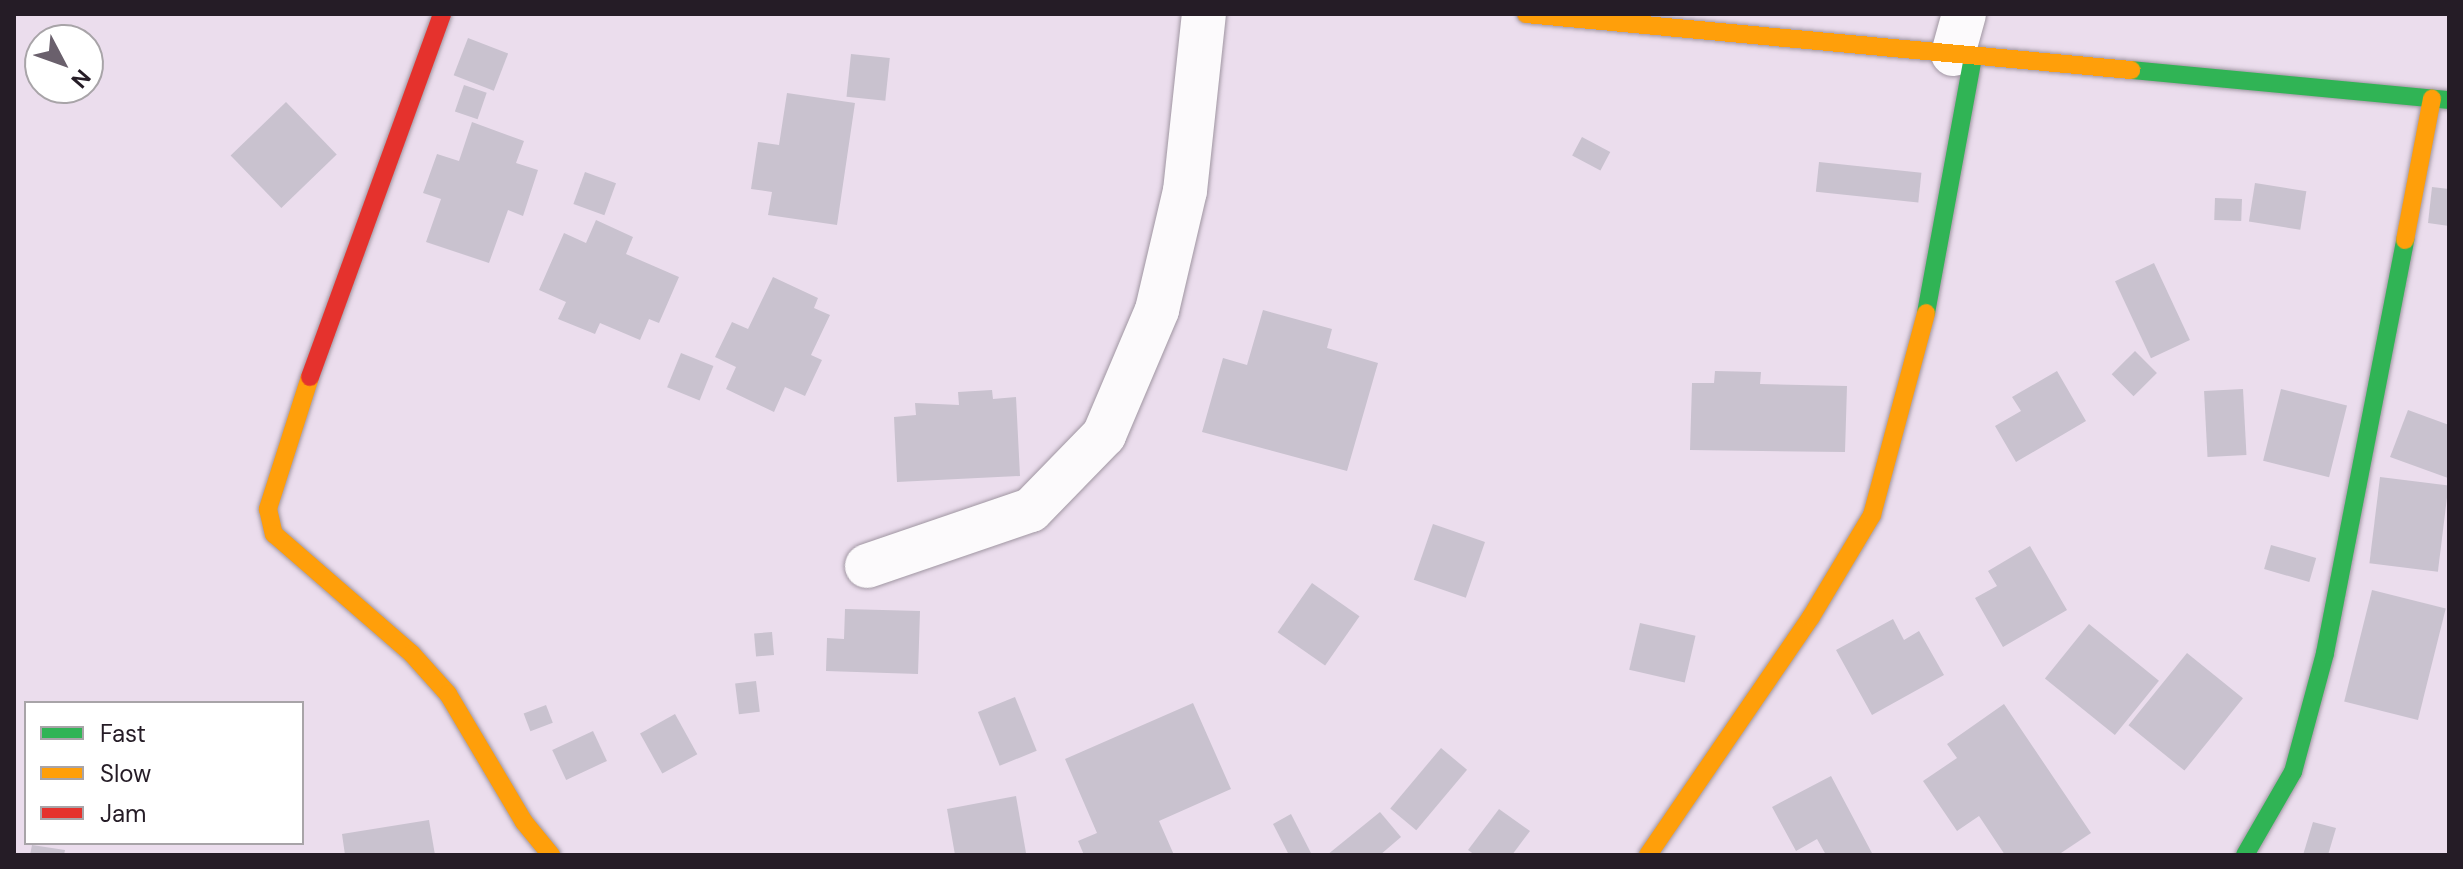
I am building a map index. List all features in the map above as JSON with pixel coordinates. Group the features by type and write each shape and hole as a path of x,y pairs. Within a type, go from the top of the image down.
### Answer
{"street":[{"path":"442,14 279,462 268,509 274,534 292,554 412,654 448,694 524,822 551,855"},
{"path":"867,566 1031,510 1104,435 1157,310 1185,191 1204,14"},
{"path":"1526,14 1963,41 2441,99 2325,653 2293,772 2245,855"},
{"path":"1648,855 1811,617 1872,515 1924,326 1963,41"}],"building":[{"path":"468,38 508,53 494,91 454,75"},
{"path":"851,54 890,58 885,101 847,97"},
{"path":"464,85 487,93 478,119 455,111"},
{"path":"787,93 855,103 837,225 768,215 772,192 751,189 758,142 779,145"},
{"path":"286,102 337,155 281,208 231,155"},
{"path":"472,122 524,141 516,163 538,170 523,216 508,210 489,263 426,242 441,199 423,193 437,154 459,161"},
{"path":"1582,137 1610,152 1600,171 1572,156"},
{"path":"1819,162 1921,173 1918,203 1816,192"},
{"path":"585,172 616,183 604,215 573,204"},
{"path":"2255,183 2306,191 2300,230 2249,222"},
{"path":"2432,187 2449,189 2449,226 2428,223"},
{"path":"2215,198 2242,199 2241,221 2214,220"},
{"path":"596,220 633,237 626,254 679,277 659,323 649,319 640,340 600,323 595,334 558,319 566,302 539,290 564,233 586,243"},
{"path":"2154,263 2190,340 2151,358 2115,281"},
{"path":"773,277 818,298 814,308 830,315 811,355 822,360 805,396 785,387 774,412 726,389 736,367 715,357 732,322 748,329"},
{"path":"1263,310 1332,329 1327,348 1378,363 1347,471 1202,432 1223,358 1247,365"},
{"path":"2135,351 2157,373 2134,396 2112,374"},
{"path":"681,353 713,366 700,400 667,387"},
{"path":"1715,371 1761,372 1760,384 1847,386 1845,452 1690,450 1692,383 1714,383"},
{"path":"2057,371 2086,421 2016,462 1995,426 2021,411 2012,397"},
{"path":"2243,389 2246,455 2208,457 2204,391"},
{"path":"2281,389 2347,405 2329,477 2263,461"},
{"path":"992,390 993,399 1016,397 1020,476 897,482 894,417 916,415 915,403 959,405 958,392"},
{"path":"2408,410 2449,425 2448,478 2390,457"},
{"path":"2380,477 2448,485 2438,572 2369,563"},
{"path":"1433,524 1485,542 1466,598 1414,580"},
{"path":"2271,545 2316,558 2309,582 2264,569"},
{"path":"2030,546 2067,610 2003,647 1975,598 1997,586 1988,571"},
{"path":"1312,583 1360,616 1325,665 1278,632"},
{"path":"2372,590 2446,608 2418,720 2344,702"},
{"path":"845,609 920,611 918,674 826,671 827,638 844,639"},
{"path":"1893,619 1904,640 1919,631 1944,675 1872,715 1836,650"},
{"path":"1640,623 1696,636 1685,683 1629,670"},
{"path":"2089,624 2159,681 2115,735 2045,678"},
{"path":"772,632 774,655 756,656 754,634"},
{"path":"2187,653 2243,698 2184,771 2128,725"},
{"path":"756,681 760,712 739,714 735,684"},
{"path":"1015,697 1037,751 1000,766 978,712"},
{"path":"1193,703 1231,789 1159,821 1174,855 1084,855 1078,841 1097,833 1065,759"},
{"path":"2004,704 2091,833 2058,855 2005,855 1979,816 1957,831 1923,781 1957,758 1947,744"},
{"path":"546,705 553,723 530,731 524,714"},
{"path":"675,714 697,754 662,774 640,733"},
{"path":"593,731 607,761 566,780 552,750"},
{"path":"1441,748 1467,770 1416,830 1390,809"},
{"path":"1831,776 1873,855 1826,855 1817,839 1796,851 1772,807"},
{"path":"1016,796 1026,853 955,855 947,809"},
{"path":"1499,809 1530,831 1512,855 1475,855 1468,850"},
{"path":"1380,812 1401,837 1380,855 1327,855"},
{"path":"1291,814 1312,855 1289,855 1273,824"},
{"path":"429,820 435,855 345,855 342,834"},
{"path":"2313,822 2336,828 2328,855 2303,855"},
{"path":"32,845 65,850 64,855 30,855"}],"traffic: fast":[{"path":"1926,313 1973,56"},
{"path":"2131,70 2449,100"},
{"path":"2245,855 2293,772 2325,653 2405,240"}],"traffic: slow":[{"path":"1526,14 2131,70"},
{"path":"2405,240 2432,99"},
{"path":"1648,855 1811,617 1872,515 1926,313"},
{"path":"310,377 268,509 274,534 412,654 448,694 524,822 551,855"}],"traffic: jam":[{"path":"310,377 442,14"}]}
